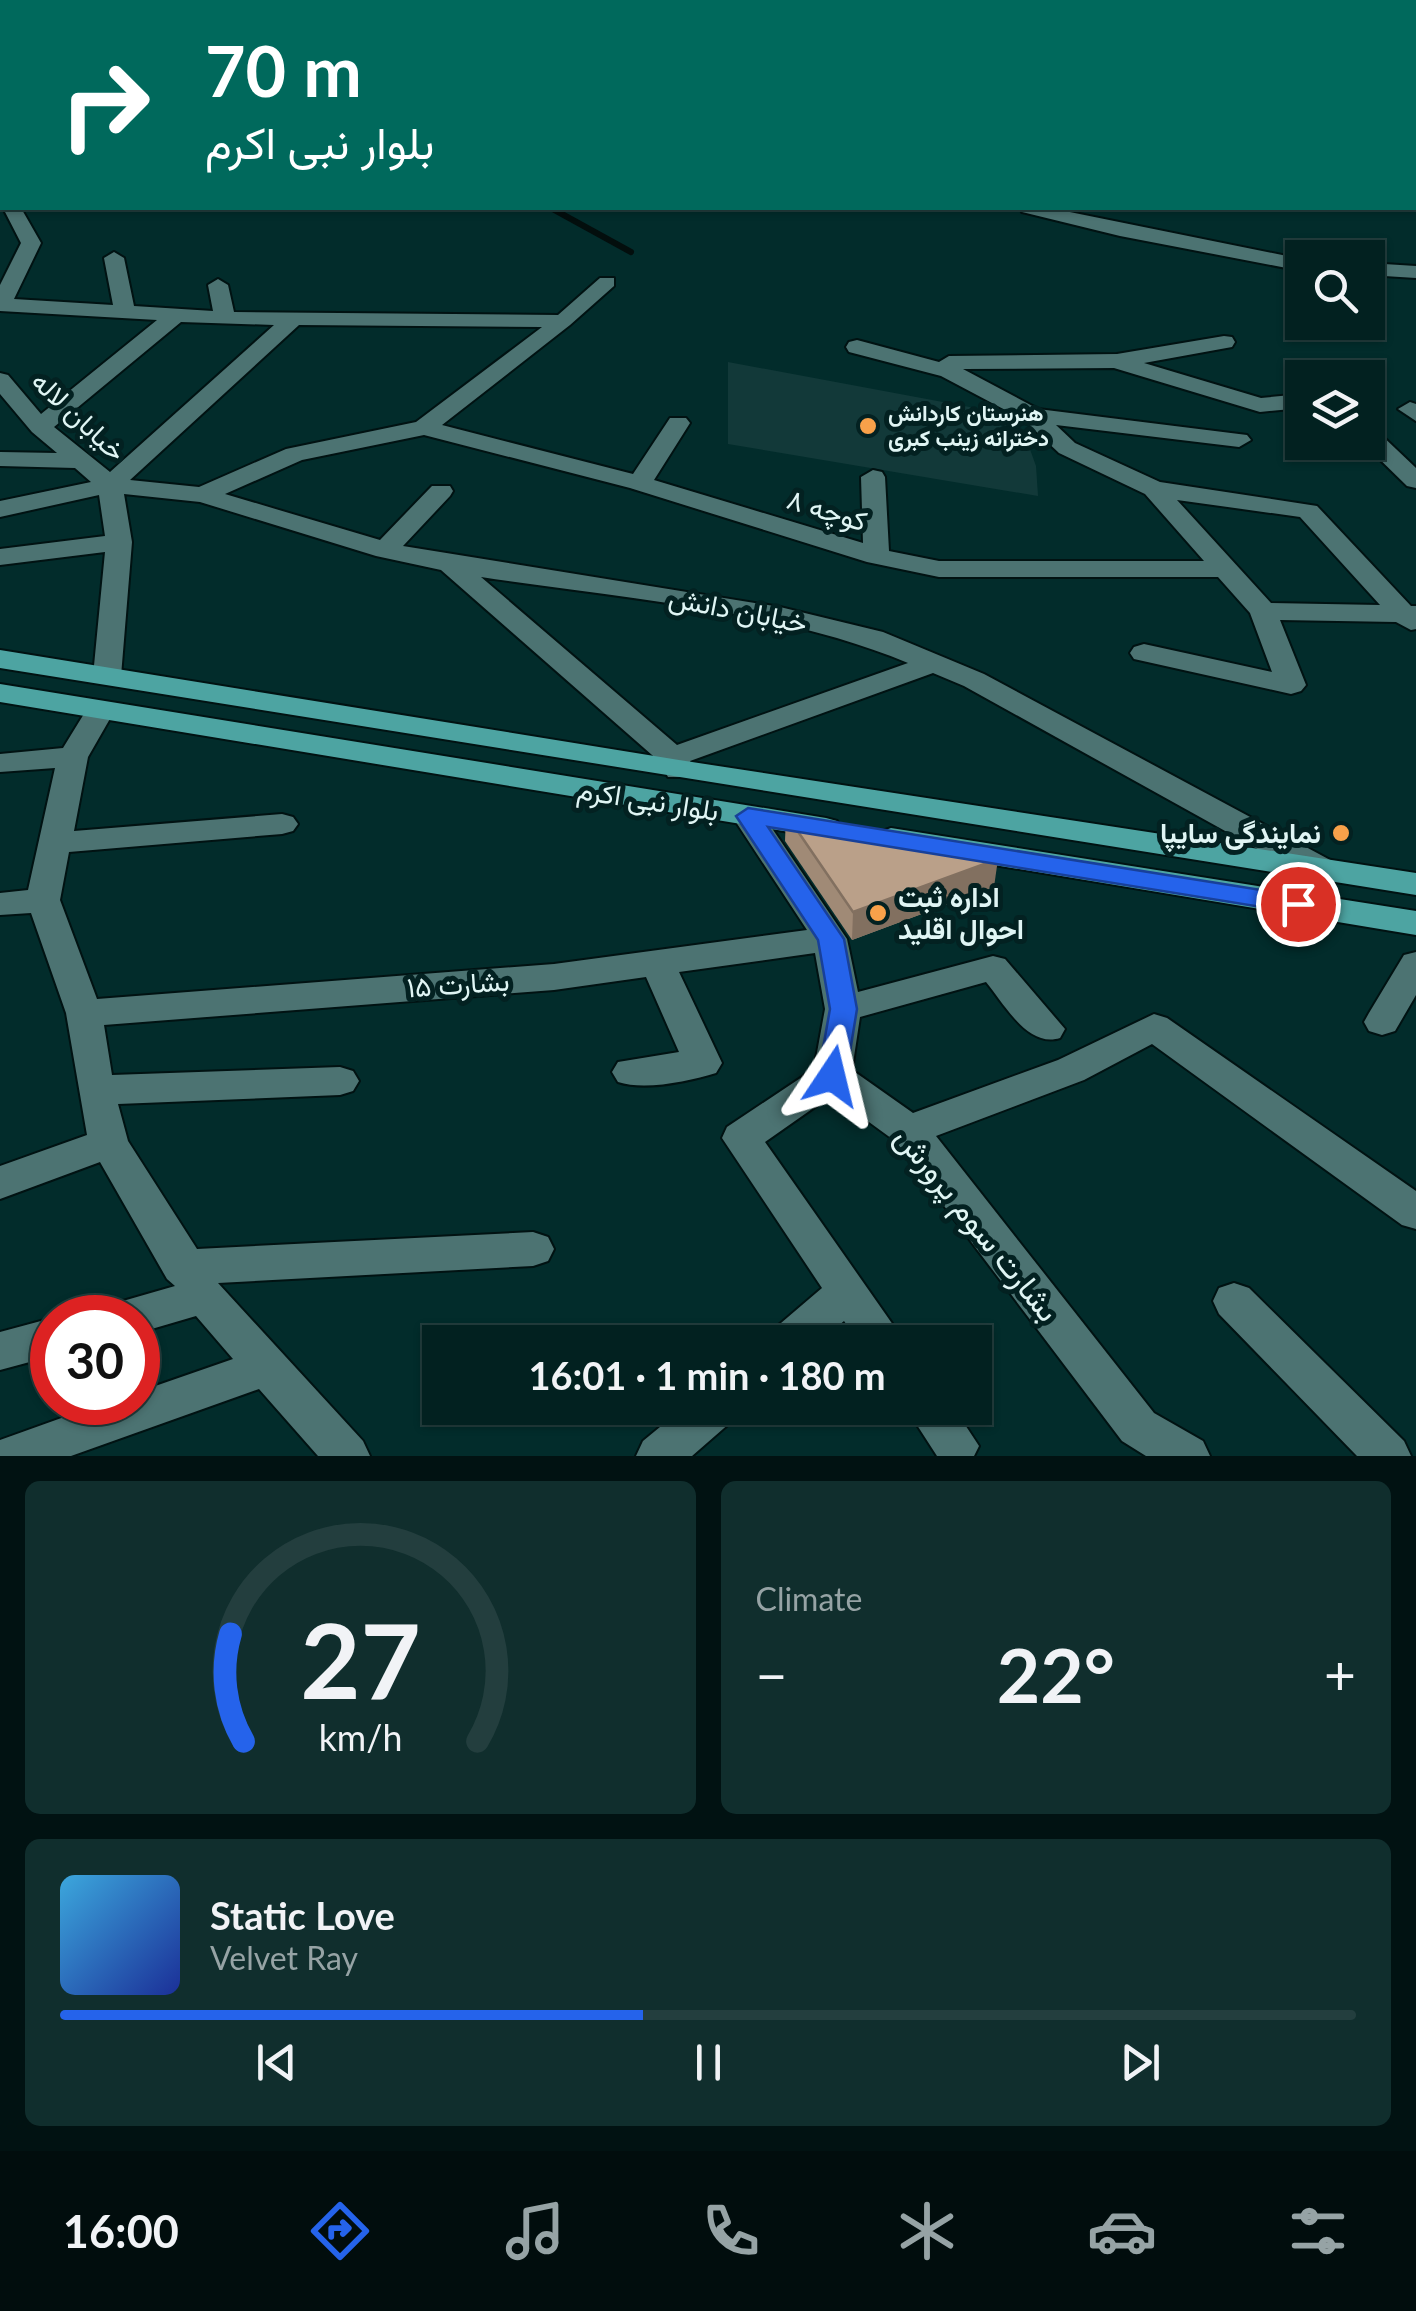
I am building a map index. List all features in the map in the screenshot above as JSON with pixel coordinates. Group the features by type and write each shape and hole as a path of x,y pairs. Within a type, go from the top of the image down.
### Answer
{"main road":[{"name":"بلوار نبی اکرم","path":"0,658 104,693 444,769 1416,923"},
{"name":"بلوار نبی اکرم","path":"0,694 104,693 462,735 676,764 1416,884"},
{"path":"444,769 462,735"}],"street":[{"path":"13,210 31,243 0,304 174,317 563,321"},
{"path":"1036,210 1285,262"},
{"path":"114,258 125,314"},
{"path":"1385,270 1416,272"},
{"path":"202,494 295,454 424,428 563,321 607,282"},
{"path":"218,284 225,318"},
{"path":"40,427 174,317"},
{"path":"0,508 110,485 292,320"},
{"path":"949,370 949,363 1117,361 1224,342"},
{"path":"857,347 949,370 1032,415 1067,448 1154,489 1308,511 1411,618"},
{"path":"1117,361 1260,405 1285,403"},
{"name":"خیابان لاله","path":"2,385 40,427 110,485 119,542 104,693"},
{"path":"1032,415 1239,440"},
{"path":"640,483 678,423"},
{"name":"کوچه ۸","path":"424,428 640,483 876,556 938,569 1224,568"},
{"path":"1385,452 1416,482"},
{"path":"0,460 80,461"},
{"path":"873,477 876,556"},
{"name":"خیابان دانش","path":"110,485 202,494 385,550 450,564 780,615 873,638 974,680 1320,869"},
{"path":"1144,654 1291,685 1263,611 1154,489"},
{"path":"385,550 441,491"},
{"path":"0,558 119,542"},
{"path":"450,564 676,764 934,663"},
{"path":"1263,611 1411,618"},
{"path":"104,693 73,757 43,900 84,1013 109,1144 193,1281 346,1456"},
{"path":"0,762 73,757"},
{"path":"748,816 830,939 843,1009 832,1076 741,1138 871,1325"},
{"path":"52,843 282,824"},
{"path":"0,904 43,900"},
{"name":"بشارت ۱۵","path":"84,1013 554,977 830,939"},
{"path":"631,1072 703,1063 657,963"},
{"path":"1382,1022 1416,964"},
{"path":"843,1009 992,968 1046,1028"},
{"path":"909,1130 1072,1070 1154,1027 1416,1213"},
{"name":"بشارت سوم پرورش","path":"832,1076 909,1130 1138,1427 1188,1456"},
{"path":"96,1090 340,1081"},
{"path":"0,1183 47,1162 109,1144"},
{"path":"0,1156 47,1162"},
{"path":"160,1299 193,1281 533,1249"},
{"path":"810,1325 848,1292"},
{"path":"1234,1301 1388,1456"},
{"path":"0,1351 30,1343"},
{"path":"12,1456 268,1366"},
{"path":"659,1456 695,1425"},
{"path":"941,1425 956,1446"}],"shaded area":[{"name":"هنرستان کاردانش دخترانه زینب کبری","path":"728,362 991,411 1027,441 1036,466 1038,496 728,444"}],"building":[{"path":"786,814 998,859 853,912"}],"waterway":[{"path":"555,210 631,252"}],"place":[{"name":"هنرستان کاردانش دخترانه زینب کبری","path":"868,426"},
{"name":"نمایندگی سایپا","path":"1341,833"},
{"name":"اداره ثبت احوال اقلید","path":"878,913"}],"route":[{"path":"832,1076 843,1009 830,939 748,816 1298,904"}]}
